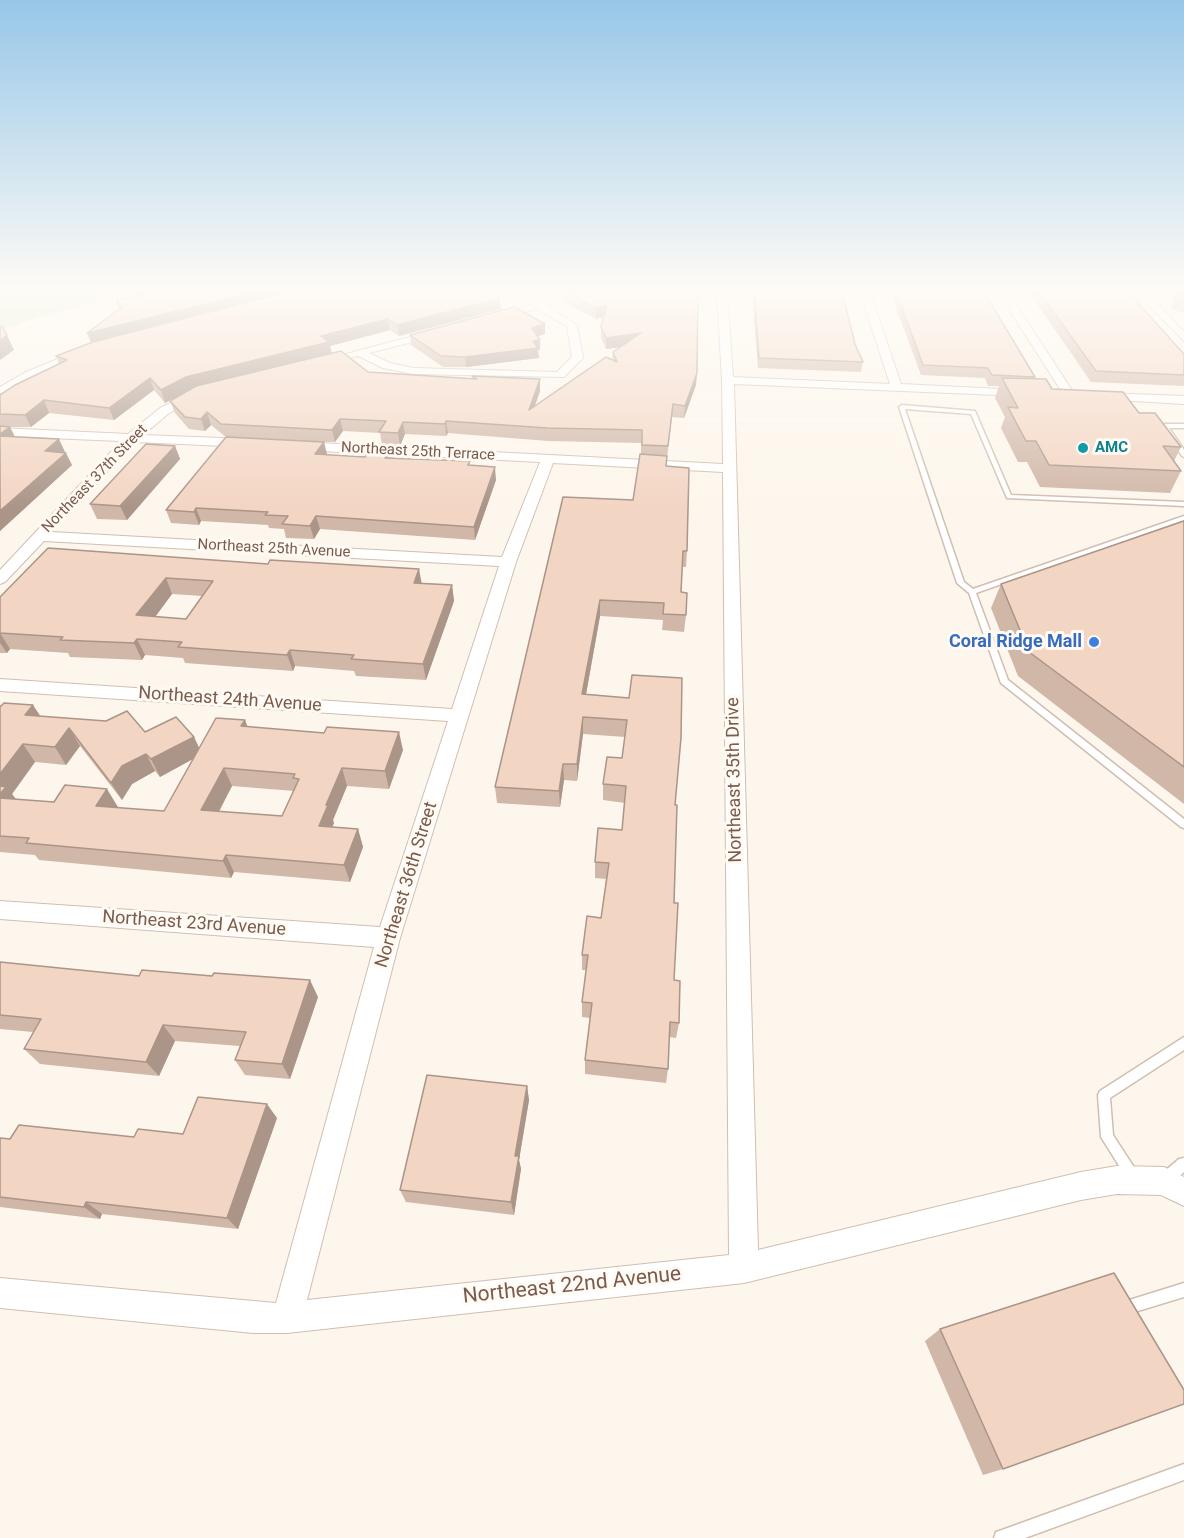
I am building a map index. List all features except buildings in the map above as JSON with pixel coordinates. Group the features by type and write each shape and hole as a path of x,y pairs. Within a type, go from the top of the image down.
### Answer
{"street":[{"path":"0,392 30,374 56,364"},
{"path":"305,367 318,364"},
{"path":"382,364 413,371 560,375 572,364"},
{"name":"Northeast 35th Drive","path":"727,364 744,1268"},
{"path":"889,364 897,388"},
{"path":"1053,364 1075,396 1184,400"},
{"path":"728,380 1035,394"},
{"name":"Northeast 37th Street","path":"0,579 132,437 164,411 195,393 206,391"},
{"path":"0,432 263,444"},
{"name":"Northeast 25th Terrace","path":"286,445 729,468"},
{"name":"Northeast 36th Street","path":"287,1318 388,938 461,716 508,562 548,458"},
{"name":"Northeast 25th Avenue","path":"40,536 508,562"},
{"name":"Northeast 24th Avenue","path":"0,685 461,716"},
{"name":"Northeast 23rd Avenue","path":"0,910 388,938"},
{"name":"Northeast 22nd Avenue","path":"0,1293 253,1318 287,1318 744,1268 1081,1186 1167,1179"}],"lane":[{"path":"1184,504 1010,497 973,412 902,407 961,583 972,592 1004,681 1184,824"},
{"path":"1184,426 1165,426 1184,455"},
{"path":"972,592 1184,518"},
{"path":"1167,1179 1107,1137 1104,1095 1184,1043"},
{"path":"1128,1307 1184,1290"},
{"path":"1002,1538 1184,1472"}],"place":[{"name":"AMC","path":"1083,448"},
{"name":"Coral Ridge Mall","path":"1094,642"}]}
